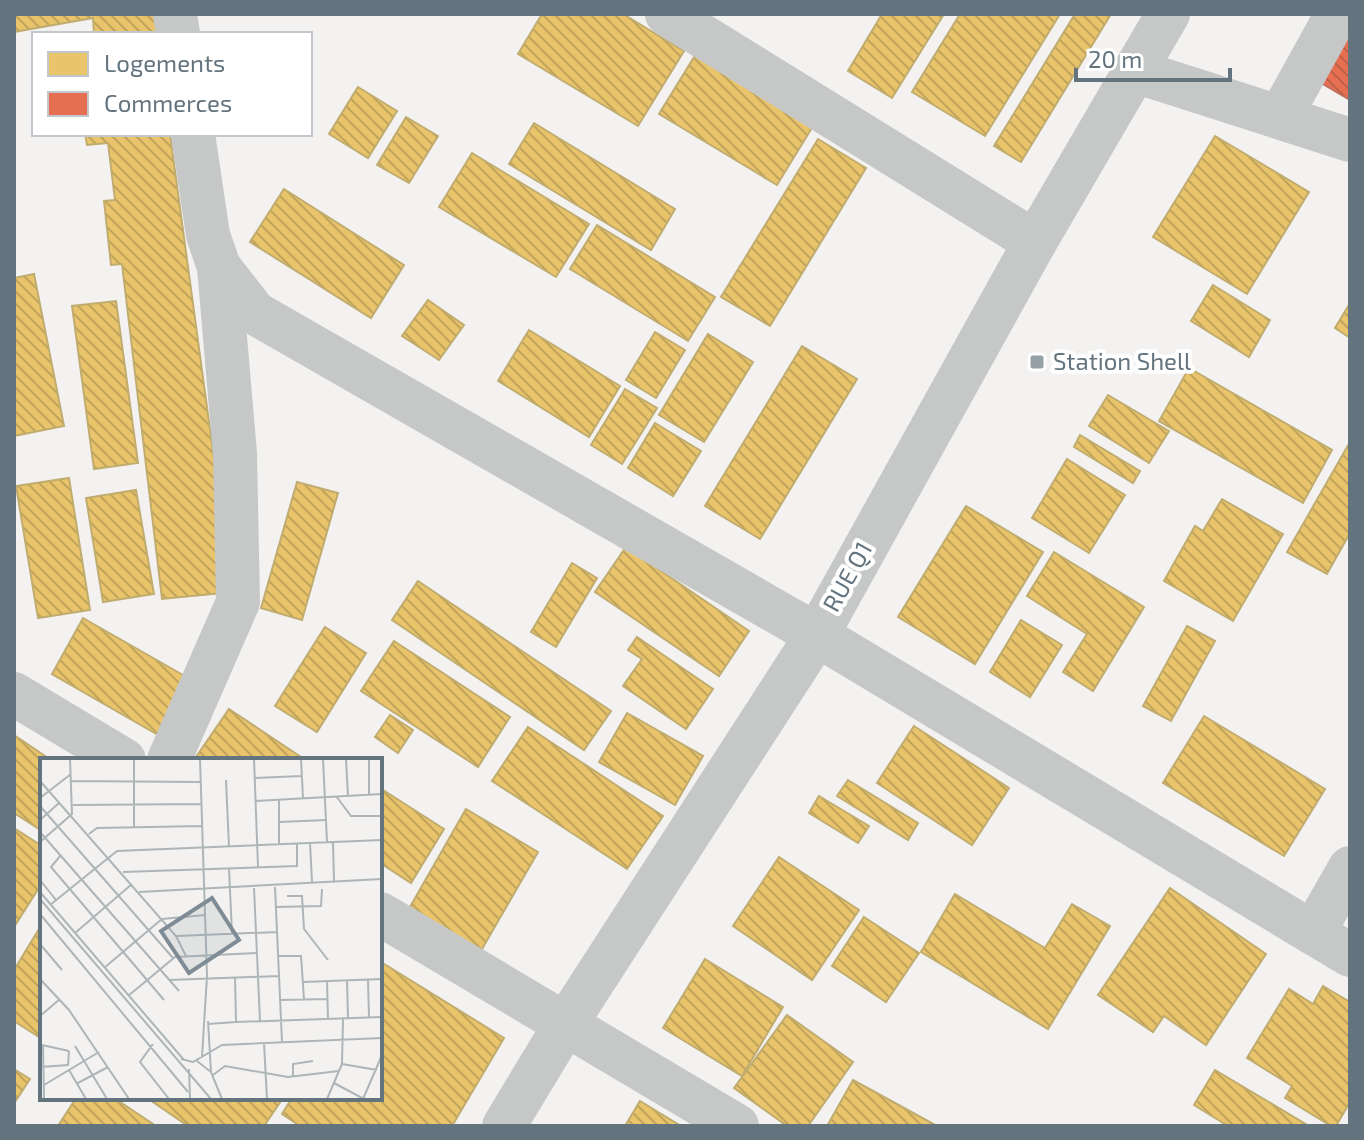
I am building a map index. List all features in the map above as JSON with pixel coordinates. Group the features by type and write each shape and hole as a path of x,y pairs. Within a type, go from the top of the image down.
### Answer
{"street":[{"path":"667,14 1035,242"},
{"name":"RUE Q1","path":"504,1126 565,1025 817,635 1035,242 1168,14"},
{"path":"1280,117 1337,14"},
{"path":"1135,71 1350,140"},
{"path":"170,758 238,602 235,454 219,267 208,235 193,136"},
{"path":"219,267 255,313 817,635 1350,955"},
{"path":"14,694 121,758"},
{"path":"1313,933 1350,868"},
{"path":"382,915 737,1126"}],"building: Logements":[{"path":"14,14 154,14 157,32 94,32 93,18 14,32"},
{"path":"542,14 623,14 684,51 638,126 518,54"},
{"path":"882,14 944,14 892,98 848,71"},
{"path":"960,14 1060,14 985,136 912,92"},
{"path":"1075,14 1111,14 1021,162 994,146"},
{"path":"696,54 813,126 777,185 659,114"},
{"path":"358,87 397,111 368,158 329,134"},
{"path":"406,117 438,136 409,183 377,165"},
{"path":"534,123 675,209 651,250 509,164"},
{"path":"85,136 170,136 232,592 162,599 122,264 111,265 104,201 115,200 108,143 87,145"},
{"path":"1215,136 1309,192 1247,294 1153,237"},
{"path":"818,139 866,168 770,326 721,297"},
{"path":"472,153 589,224 556,277 439,207"},
{"path":"284,189 404,265 371,318 250,242"},
{"path":"597,225 715,297 688,341 570,269"},
{"path":"34,274 64,426 14,436 14,278"},
{"path":"1213,285 1270,320 1249,357 1191,321"},
{"path":"428,300 464,325 439,360 402,336"},
{"path":"116,301 138,463 94,469 72,306"},
{"path":"1350,303 1350,338 1335,328"},
{"path":"529,330 620,386 589,437 498,381"},
{"path":"655,332 685,350 656,398 626,380"},
{"path":"708,334 753,362 704,442 659,415"},
{"path":"802,346 857,379 760,539 705,506"},
{"path":"1189,368 1332,450 1303,503 1159,421"},
{"path":"625,389 657,408 622,464 591,445"},
{"path":"1108,395 1169,431 1149,463 1089,426"},
{"path":"655,423 701,451 673,496 628,468"},
{"path":"1080,435 1140,471 1133,483 1074,447"},
{"path":"1350,442 1350,533 1327,574 1287,552"},
{"path":"1067,459 1125,495 1089,553 1032,518"},
{"path":"69,478 90,610 38,618 16,486"},
{"path":"297,482 338,493 302,620 261,608"},
{"path":"136,490 154,594 103,602 86,498"},
{"path":"1222,499 1283,534 1233,621 1164,581 1195,526 1203,531"},
{"path":"966,506 1043,552 975,664 898,617"},
{"path":"626,547 749,631 719,676 595,592"},
{"path":"1054,552 1144,607 1093,691 1063,672 1087,634 1027,596"},
{"path":"572,563 597,578 556,647 531,632"},
{"path":"418,581 611,711 584,750 392,620"},
{"path":"83,618 197,683 165,739 52,674"},
{"path":"1021,620 1062,645 1030,697 990,672"},
{"path":"1187,626 1215,641 1171,721 1143,706"},
{"path":"325,627 366,653 317,732 275,706"},
{"path":"637,637 713,689 686,729 623,686 642,659 628,650"},
{"path":"394,641 510,717 478,767 361,691"},
{"path":"229,709 301,757 198,758"},
{"path":"627,713 703,756 675,805 599,762"},
{"path":"390,715 413,730 398,753 375,737"},
{"path":"1204,716 1325,789 1284,856 1163,783"},
{"path":"914,726 1009,788 972,845 877,783"},
{"path":"528,727 663,816 627,869 492,781"},
{"path":"14,735 48,758 40,758 40,830 14,813"},
{"path":"848,780 918,823 908,840 837,796"},
{"path":"382,789 444,829 411,883 382,864"},
{"path":"819,796 869,826 858,843 809,813"},
{"path":"466,809 538,852 478,956 406,914"},
{"path":"14,828 40,845 40,886 14,927"},
{"path":"779,857 859,910 812,980 733,926"},
{"path":"1170,888 1266,954 1206,1045 1164,1016 1153,1032 1098,995"},
{"path":"955,894 1045,948 1072,904 1110,926 1048,1029 921,952"},
{"path":"864,917 919,953 886,1002 832,966"},
{"path":"40,927 40,1038 14,1021 14,970"},
{"path":"705,959 783,1007 742,1076 663,1028"},
{"path":"382,963 504,1038 452,1126 300,1126 282,1114 291,1100 382,1100"},
{"path":"1323,986 1350,1002 1350,1102 1336,1126 1331,1126 1285,1098 1292,1086 1247,1058 1289,989 1313,1004"},
{"path":"787,1015 853,1062 808,1126 787,1126 734,1088"},
{"path":"14,1069 30,1079 15,1102 14,1101"},
{"path":"1215,1070 1309,1126 1228,1126 1194,1105"},
{"path":"853,1080 937,1126 827,1126"},
{"path":"75,1100 117,1100 156,1126 58,1126"},
{"path":"150,1100 282,1100 264,1126 188,1126"},
{"path":"640,1101 681,1126 625,1126"}],"building: Commerces":[{"path":"1350,14 1350,100 1306,74"}],"place":[{"name":"Station Shell","path":"1037,362"}]}
